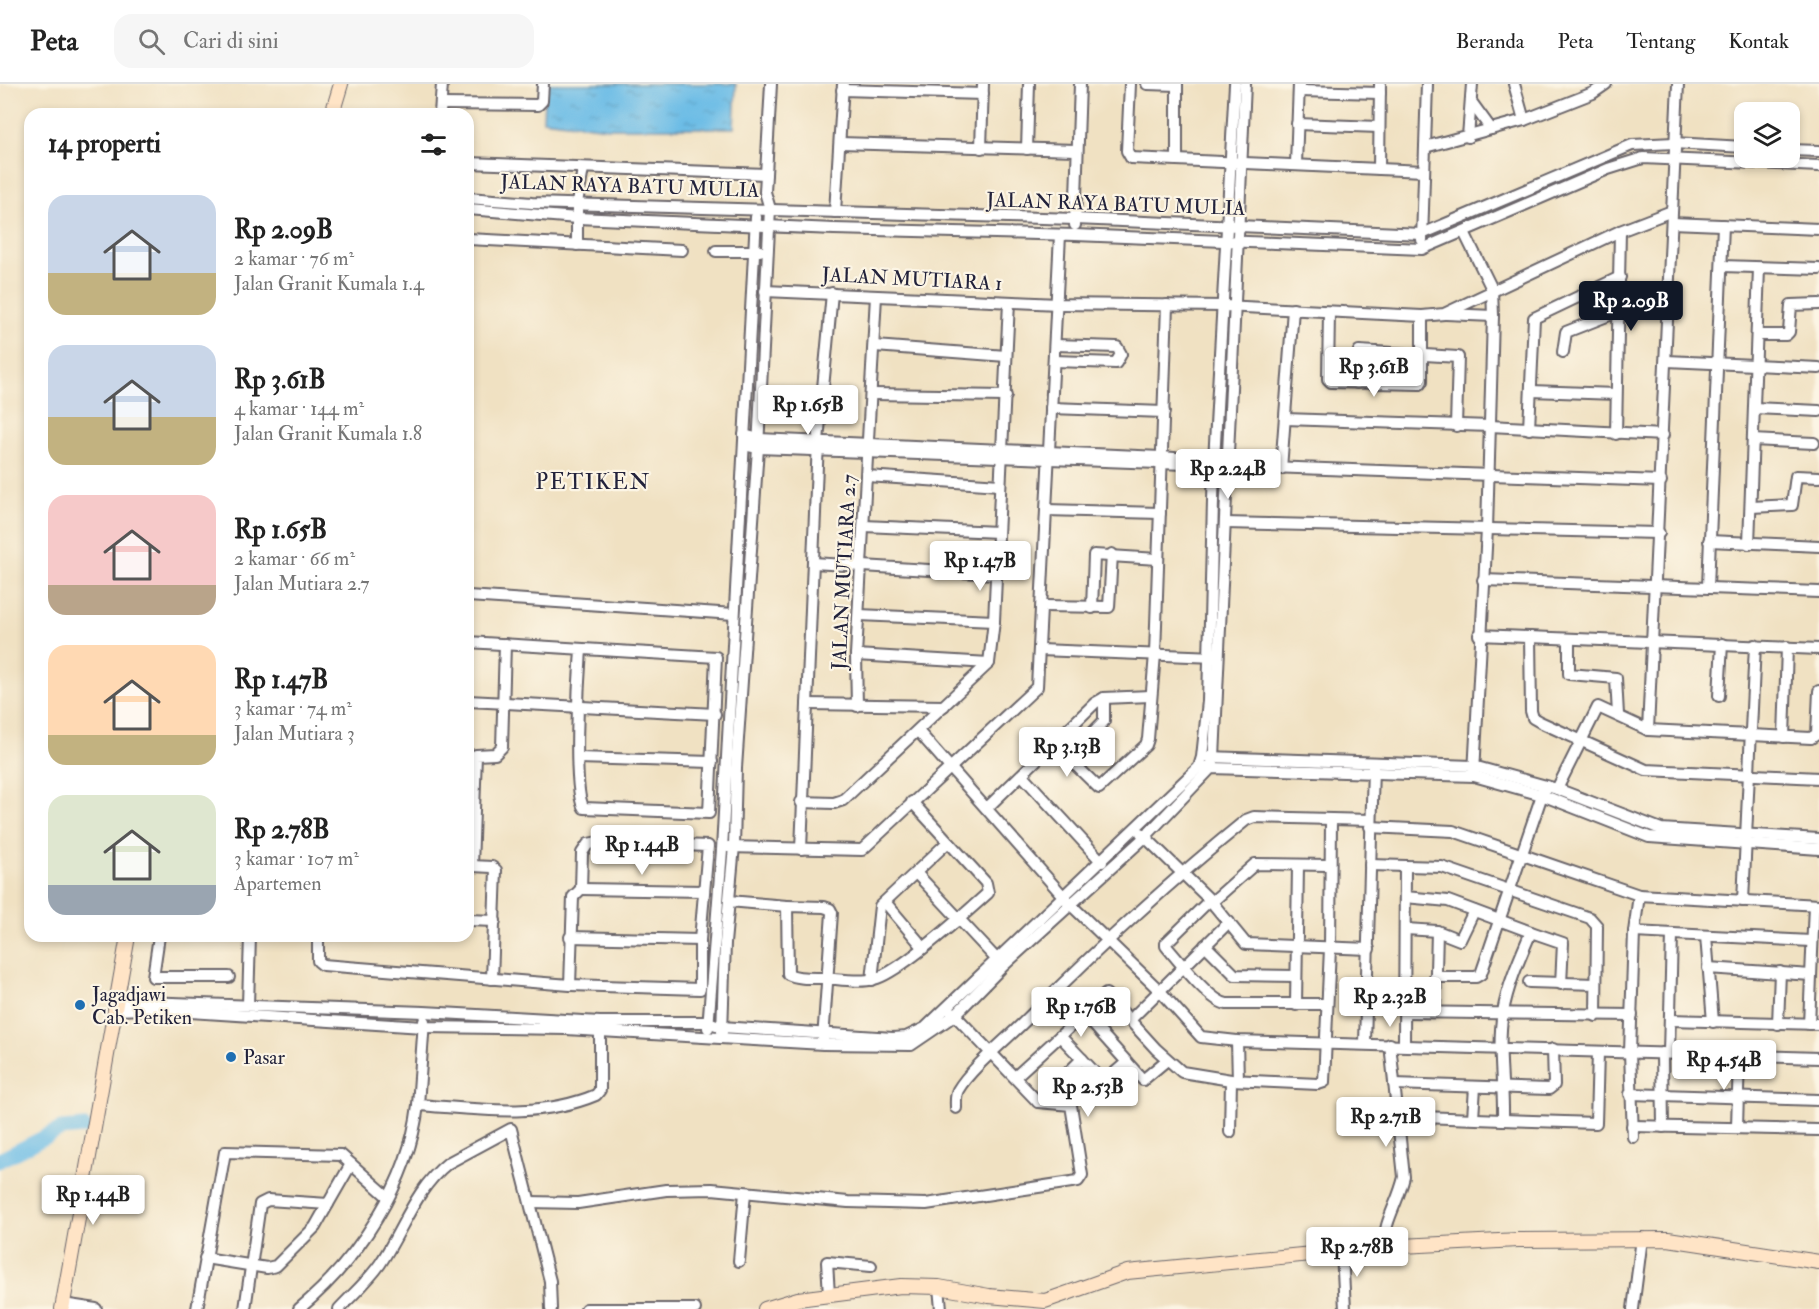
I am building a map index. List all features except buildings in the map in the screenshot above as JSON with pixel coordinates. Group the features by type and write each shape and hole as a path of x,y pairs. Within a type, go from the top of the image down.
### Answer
{"main road":[{"path":"335,108 341,84"},
{"path":"63,1307 127,942"},
{"path":"765,1309 829,1295 900,1286 939,1287 1045,1305 1127,1272 1383,1247 1518,1240 1668,1239 1819,1262"}],"street":[{"path":"440,108 442,84"},
{"path":"464,108 538,105 542,100 543,84"},
{"path":"722,1032 734,846 736,768 759,444 766,251 770,209 765,192 771,84"},
{"path":"1027,149 1029,84"},
{"path":"1075,235 1076,150 1080,84"},
{"path":"1130,84 1128,156 1424,171"},
{"path":"1147,84 1177,85 1177,160"},
{"path":"600,1026 708,1037 722,1032 911,1045 951,1011 1068,901 1145,837 1213,763 1214,464 1239,242 1235,84"},
{"path":"1068,901 1102,862 1200,762 1214,657 1225,523 1230,306 1227,225 1245,84"},
{"path":"1422,249 1427,84"},
{"path":"1468,137 1472,84"},
{"path":"1514,84 1524,120"},
{"path":"1425,147 1524,120 1593,93 1606,84"},
{"path":"1648,730 1657,586 1678,84"},
{"path":"835,212 842,87 983,89 981,148"},
{"path":"1296,164 1299,88 1380,88 1379,169"},
{"path":"1472,103 1491,129"},
{"path":"1297,124 1380,127"},
{"path":"840,143 1076,150"},
{"name":"JALAN RAYA BATU MULIA","path":"474,198 1075,219 1422,234 1632,145 1674,143 1734,146"},
{"path":"1800,150 1819,151"},
{"path":"474,209 577,218 768,224 834,229 1075,235 1227,243 1422,249 1608,169 1643,158 1819,166"},
{"path":"474,163 766,174"},
{"path":"577,245 577,203 583,169"},
{"path":"708,1037 722,847 756,209 765,192"},
{"path":"1444,314 1492,289 1620,231 1672,211"},
{"path":"1672,223 1819,229"},
{"path":"1708,587 1723,225"},
{"path":"1616,434 1620,231"},
{"path":"1464,232 1492,289 1494,316 1487,529 1479,635 1473,771"},
{"path":"722,847 862,850 1037,687 1060,235"},
{"path":"474,239 682,250"},
{"path":"716,251 766,251"},
{"path":"1722,266 1819,269"},
{"path":"1749,544 1759,268"},
{"path":"1529,429 1536,315 1620,277"},
{"name":"JALAN MUTIARA 1","path":"765,291 1009,302 1230,306 1422,316 1444,314"},
{"path":"801,849 801,802 818,446 832,293"},
{"name":"JALAN MUTIARA 2.7","path":"857,706 856,655 876,296"},
{"path":"801,802 834,803 843,800 989,663 994,621 1009,302"},
{"path":"1053,743 1095,786 1102,787 1146,745 1150,729 1150,696 1155,654 1167,304"},
{"path":"1757,335 1786,335 1789,332 1791,305 1819,304"},
{"path":"1281,469 1293,309"},
{"path":"1329,312 1328,381 1357,383 1420,384 1422,381 1422,316"},
{"path":"1563,352 1566,332 1617,312"},
{"path":"1444,314 1494,316"},
{"path":"1054,361 1116,363 1121,354 1117,347 1055,345"},
{"path":"875,346 1006,356"},
{"path":"1357,383 1359,351 1458,358 1456,426"},
{"path":"1666,361 1819,368"},
{"path":"1531,391 1617,394"},
{"path":"872,394 1006,396"},
{"path":"1051,408 1164,412"},
{"path":"1754,408 1819,411"},
{"path":"1284,419 1663,435"},
{"path":"744,440 759,444 1161,460 1281,469 1661,481"},
{"path":"1753,440 1814,443"},
{"path":"867,476 1000,485"},
{"path":"1751,507 1792,505 1796,476 1819,477"},
{"path":"1046,510 1160,513"},
{"path":"1225,523 1659,533"},
{"path":"864,526 998,532"},
{"path":"1709,541 1819,546"},
{"path":"1042,606 1109,607 1112,554"},
{"path":"1092,608 1094,555 1112,554 1158,559"},
{"path":"813,563 995,574"},
{"path":"1483,580 1819,591"},
{"path":"474,596 734,614"},
{"path":"859,615 994,621"},
{"path":"1479,635 1819,649"},
{"path":"1530,637 1532,716 1581,741 1646,770 1750,777 1819,778"},
{"path":"1569,639 1569,674 1616,678 1618,715"},
{"path":"474,642 716,657 710,813 584,808 578,758 580,649"},
{"path":"474,754 495,754 502,747 505,644"},
{"path":"1719,696 1722,644"},
{"path":"1743,901 1755,645"},
{"path":"1784,737 1787,647"},
{"path":"1040,650 1214,657"},
{"path":"856,655 989,663"},
{"path":"1557,789 1598,707 1648,730 1811,738 1816,736 1819,691"},
{"path":"987,808 1089,708 1104,698 1150,696"},
{"path":"1068,758 1104,721 1104,698"},
{"path":"474,701 715,714"},
{"path":"807,704 944,706"},
{"path":"918,731 1068,901 1159,990 1201,1037 1237,1041 1404,1044 1819,1058"},
{"path":"578,758 712,762"},
{"path":"1200,762 1473,771 1544,791 1649,837 1746,840 1819,838"},
{"path":"1365,1043 1373,768"},
{"path":"1022,775 1102,862"},
{"path":"1544,791 1557,789 1661,829 1819,849"},
{"path":"1435,976 1480,975 1544,791"},
{"path":"787,906 786,972 795,976 872,980 885,975 960,918 988,893 988,888 912,802"},
{"path":"956,1108 956,1098 960,1087 992,1053 1107,940 1182,872 1250,818 1331,819 1449,830 1639,896 1816,905 1811,940 1814,1024 1670,1020"},
{"path":"1015,1077 1106,994 1167,1060 1187,1074 1235,1080 1321,1083 1325,1078 1325,1004 1330,948 1331,819"},
{"path":"1137,828 1211,901 1246,944 1369,949"},
{"path":"318,942 318,961 323,965 570,985 700,989 700,940 708,846 598,842 588,844 582,853 580,889 573,897 570,985"},
{"path":"872,980 878,910 948,842"},
{"path":"1325,1004 1222,1004 1183,967 1166,943 1255,864 1329,865"},
{"path":"1296,1005 1298,864"},
{"path":"1370,865 1442,867 1554,904 1593,920 1597,926 1596,1016"},
{"path":"474,866 492,867 496,870 492,979"},
{"path":"1404,1044 1405,866"},
{"path":"916,873 1001,962"},
{"path":"580,889 704,891"},
{"path":"1639,896 1634,932 1630,1052 1633,1132 1663,1127 1819,1130"},
{"path":"1404,897 1440,899 1563,943 1561,984"},
{"path":"729,901 830,909 832,914 823,1039"},
{"path":"885,902 923,947"},
{"path":"1406,929 1437,931 1460,940 1474,911"},
{"path":"474,920 495,921"},
{"path":"1131,1019 1229,922"},
{"path":"1435,1012 1437,931"},
{"path":"1503,1120 1500,1048 1503,1013 1510,982 1531,932"},
{"path":"1634,932 1811,940"},
{"path":"1663,1127 1666,1053 1670,1020 1672,934"},
{"path":"1706,936 1713,1022"},
{"path":"570,937 700,940"},
{"path":"158,942 153,977 229,977"},
{"path":"248,1005 250,942"},
{"path":"1205,945 1235,975 1296,976"},
{"path":"1708,968 1811,975"},
{"path":"1778,1024 1780,972"},
{"path":"1529,982 1596,984"},
{"path":"116,1006 248,1005 424,1012 566,1025"},
{"path":"116,1006 423,1027 600,1026 708,1022 722,1032"},
{"path":"530,1202 578,1203 666,1190 712,1189 884,1205 926,1204 1078,1181 1082,1175 1071,1105 1038,1102 951,1011"},
{"path":"299,1309 345,1264 387,1196 409,1150 418,1105 424,1012"},
{"path":"1405,1012 1632,1015"},
{"path":"1083,1014 1143,1080 1167,1060"},
{"path":"418,1105 542,1111 596,1095 600,1090 600,1026"},
{"path":"1060,1036 1104,1082 1127,1062"},
{"path":"1230,1132 1237,1041"},
{"path":"1383,1247 1387,1219 1400,1194 1404,1177 1395,1116 1389,1044"},
{"path":"1394,1084 1553,1089 1553,1049"},
{"path":"1395,1116 1596,1123 1598,1052"},
{"path":"1737,1127 1739,1057"},
{"path":"1038,1102 1082,1059"},
{"path":"1473,1118 1475,1087"},
{"path":"1630,1094 1819,1100"},
{"path":"508,1110 550,1281 551,1309"},
{"path":"339,1309 362,1287 381,1263 407,1215 440,1171 448,1163 511,1129"},
{"path":"197,1309 225,1152 334,1154 344,1157 387,1196"},
{"path":"205,1258 267,1268 282,1263 315,1227 351,1164"},
{"path":"739,1261 746,1192"},
{"path":"245,1309 262,1202 328,1204"},
{"path":"1633,1309 1642,1238"},
{"path":"1342,1252 1345,1309"},
{"path":"829,1295 827,1262 871,1266"},
{"path":"939,1287 941,1309"},
{"path":"63,1307 96,1309"},
{"path":"586,1309 695,1309"}],"water":[{"path":"545,84 736,84 734,128 608,128 543,120"}],"waterway":[{"path":"0,1160 61,1129 84,1127"}],"place":[{"name":"Jagadjawi Cab. Petiken","path":"80,1005"},
{"name":"Pasar","path":"231,1057"}],"district":[{"name":"PETIKEN","path":"593,482"}]}
